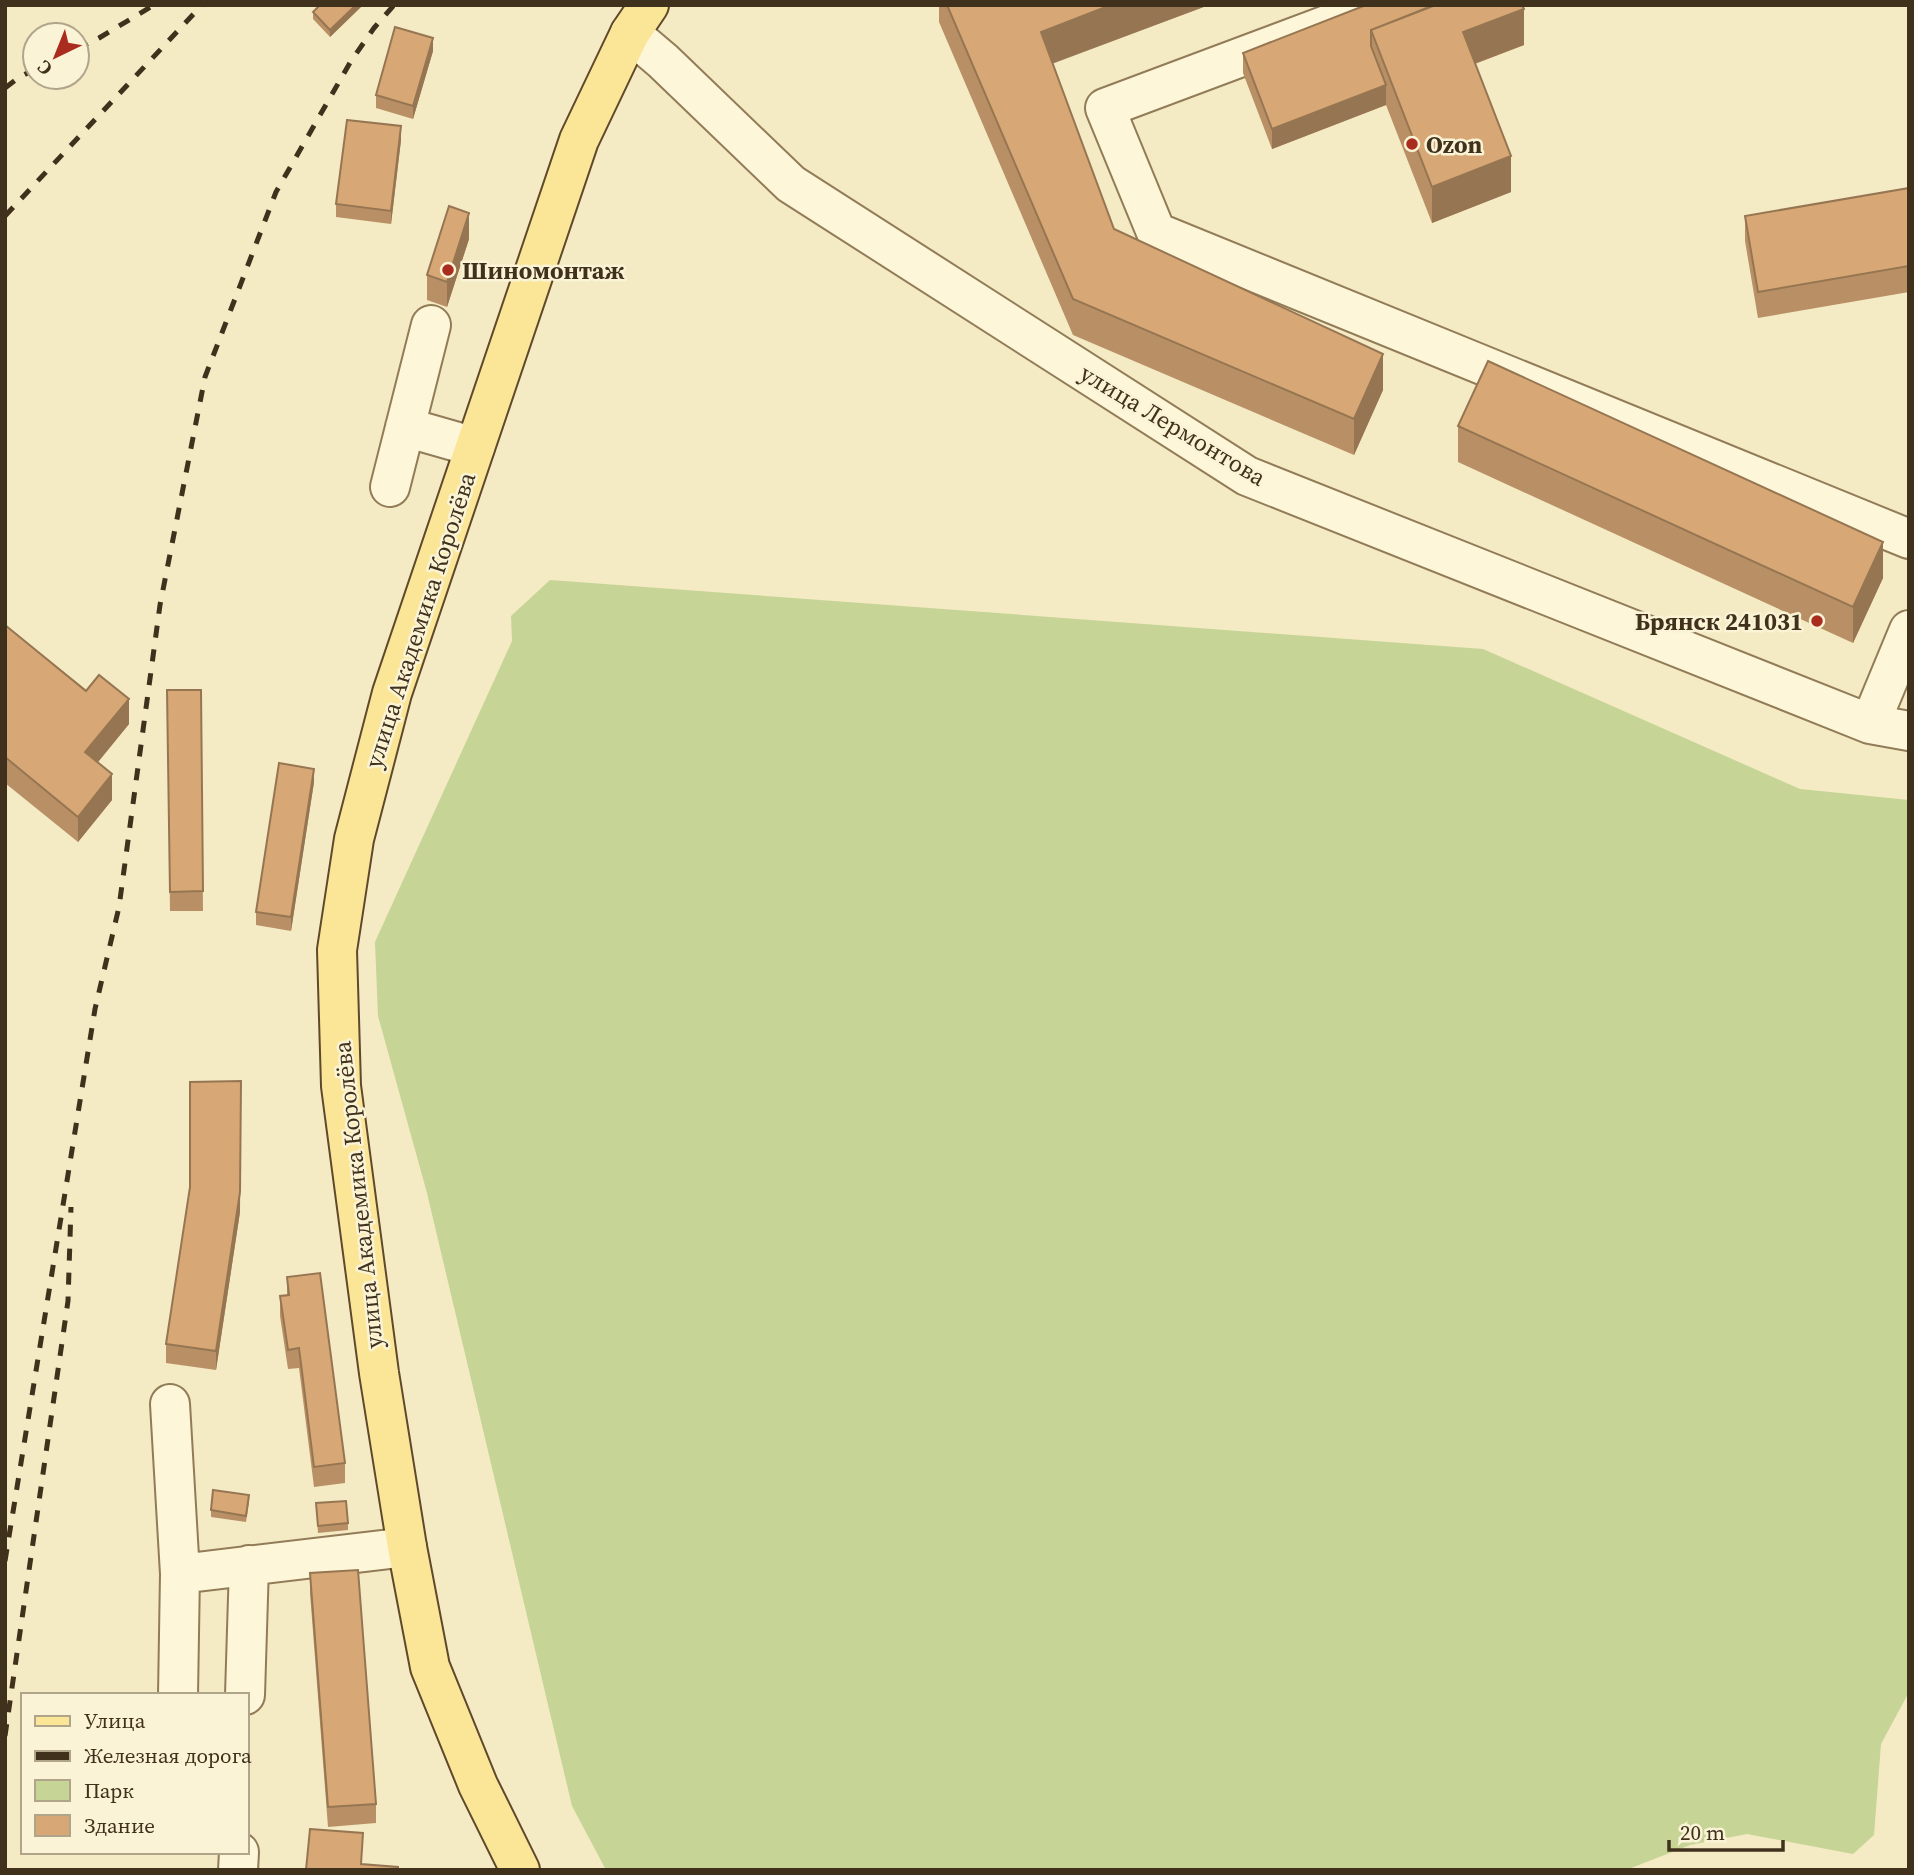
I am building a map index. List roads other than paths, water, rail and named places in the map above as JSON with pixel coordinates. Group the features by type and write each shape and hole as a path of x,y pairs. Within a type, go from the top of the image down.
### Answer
{"main road":[{"name":"улица Академика Королёва","path":"520,1870 478,1785 430,1667 407,1547 379,1373 341,1086 337,950 354,839 392,693 579,140 640,19"}],"street":[{"path":"1353,5 1356,14 1105,108 1156,232 1909,539"},
{"name":"улица Лермонтова","path":"640,19 663,61 790,184 1247,476 1870,724 1909,731"},
{"path":"390,487 430,325"},
{"path":"405,427 475,447"},
{"path":"1870,724 1909,630"},
{"path":"170,1404 180,1574 178,1693"},
{"path":"180,1574 407,1547"},
{"path":"245,1693 249,1565"}],"railway":[{"path":"91,42 154,5"},
{"path":"5,216 202,5"},
{"path":"5,1561 95,1009 119,907 160,605 205,377 276,192 351,61 394,5"},
{"path":"5,88 21,76"},
{"path":"5,1736 68,1301 71,1207"}],"place":[{"name":"Ozon","path":"1412,144"},
{"name":"Шиномонтаж","path":"448,270"},
{"name":"Брянск 241031","path":"1817,621"}]}
